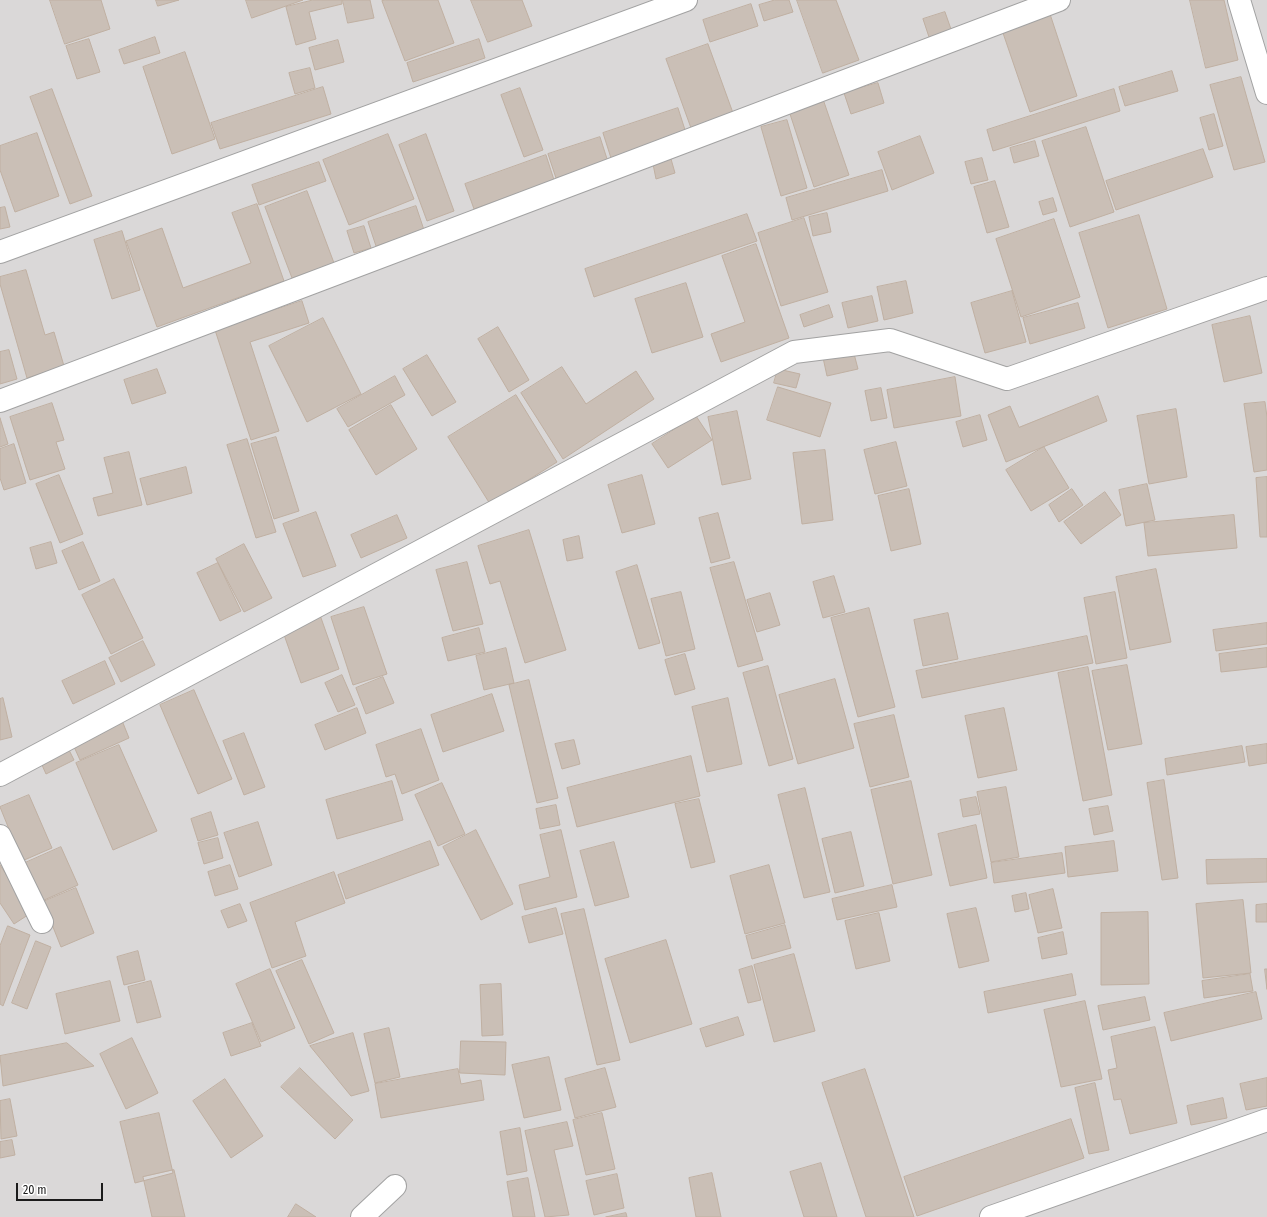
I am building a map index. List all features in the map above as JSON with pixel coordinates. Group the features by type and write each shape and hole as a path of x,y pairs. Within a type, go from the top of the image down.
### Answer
{"street":[{"path":"0,252 686,0"},
{"path":"0,402 1059,0"},
{"path":"1239,0 1267,93"},
{"path":"0,775 794,352 890,340 1008,379 1267,288"},
{"path":"0,836 42,922"},
{"path":"991,1217 1267,1120"},
{"path":"362,1217 395,1186"}],"shaded area":[{"path":"0,0 1267,0 1267,1217 0,1217"}],"building":[{"path":"50,0 101,0 110,29 65,44"},
{"path":"156,0 179,0 158,6"},
{"path":"246,0 303,0 252,18"},
{"path":"313,0 342,0 342,4 309,12 316,39 296,45 286,7"},
{"path":"343,0 370,0 374,18 348,23"},
{"path":"438,0 454,43 405,61 382,1"},
{"path":"471,0 522,0 532,26 488,42"},
{"path":"775,0 789,0 793,12 764,21 759,5"},
{"path":"797,0 836,0 859,60 823,73"},
{"path":"1190,0 1224,0 1238,60 1206,68"},
{"path":"751,4 758,26 710,42 703,20"},
{"path":"945,12 952,32 930,40 923,19"},
{"path":"1050,14 1077,96 1030,112 1002,30"},
{"path":"155,37 160,53 124,64 119,50"},
{"path":"89,39 100,72 77,79 66,46"},
{"path":"479,39 485,58 413,82 407,63"},
{"path":"338,40 344,62 315,70 309,48"},
{"path":"708,44 733,113 691,128 666,59"},
{"path":"185,52 215,139 172,154 143,67"},
{"path":"310,68 315,88 295,94 289,73"},
{"path":"1172,71 1178,91 1125,106 1119,87"},
{"path":"1241,77 1265,162 1234,170 1210,85"},
{"path":"878,83 884,103 851,114 844,93"},
{"path":"323,87 331,114 220,149 211,123"},
{"path":"520,88 543,150 524,157 501,95"},
{"path":"52,89 92,196 70,204 30,97"},
{"path":"1114,89 1120,111 993,151 987,130"},
{"path":"824,102 849,175 814,187 790,114"},
{"path":"678,108 686,133 611,158 603,133"},
{"path":"1214,114 1223,146 1209,150 1200,118"},
{"path":"787,120 807,188 781,196 761,127"},
{"path":"1086,127 1114,212 1070,227 1042,141"},
{"path":"37,133 59,196 15,212 0,170 0,146"},
{"path":"388,134 414,199 349,225 323,160"},
{"path":"426,134 454,211 427,221 399,145"},
{"path":"920,136 934,173 892,190 878,152"},
{"path":"600,137 608,162 556,178 548,154"},
{"path":"1035,141 1039,156 1014,163 1010,148"},
{"path":"1203,149 1213,177 1116,210 1106,181"},
{"path":"546,155 554,180 474,209 465,184"},
{"path":"982,158 988,180 971,184 965,162"},
{"path":"671,159 675,173 656,179 653,164"},
{"path":"319,162 326,181 259,205 252,185"},
{"path":"882,170 888,191 792,220 786,198"},
{"path":"995,181 1009,227 987,233 974,187"},
{"path":"307,191 334,263 292,278 265,207"},
{"path":"1053,198 1057,211 1043,215 1039,202"},
{"path":"257,204 284,281 157,327 126,241 162,228 183,288 251,263 232,213"},
{"path":"416,206 424,230 376,246 368,222"},
{"path":"5,207 10,227 0,229 0,208"},
{"path":"827,213 831,232 813,236 809,217"},
{"path":"747,214 757,241 594,297 585,269"},
{"path":"1139,215 1167,309 1108,328 1079,233"},
{"path":"804,218 828,292 781,306 758,233"},
{"path":"1054,219 1080,297 1021,317 996,239"},
{"path":"364,226 371,248 354,253 347,231"},
{"path":"122,231 140,290 112,299 94,240"},
{"path":"756,244 789,338 721,362 711,334 745,322 722,256"},
{"path":"26,270 45,335 54,332 64,366 27,378 0,284 0,277"},
{"path":"906,281 913,313 884,320 877,287"},
{"path":"686,283 703,337 652,353 635,299"},
{"path":"1012,291 1026,342 985,353 971,303"},
{"path":"872,296 878,321 848,328 842,303"},
{"path":"302,301 309,323 250,342 279,431 251,440 215,330"},
{"path":"1078,303 1085,328 1030,344 1023,318"},
{"path":"829,305 833,317 804,327 800,315"},
{"path":"1250,316 1262,373 1224,382 1212,325"},
{"path":"323,318 361,394 307,422 269,346"},
{"path":"498,327 529,380 509,392 478,339"},
{"path":"852,346 858,369 827,376 822,353"},
{"path":"9,350 17,379 0,384 0,352"},
{"path":"427,355 456,402 432,416 403,369"},
{"path":"562,367 586,404 636,371 654,399 563,459 521,393"},
{"path":"157,369 166,393 132,404 124,380"},
{"path":"778,369 800,374 796,388 774,383"},
{"path":"395,376 405,395 348,427 337,409"},
{"path":"955,377 961,416 894,428 887,390"},
{"path":"778,387 831,403 820,437 767,420"},
{"path":"881,388 887,418 871,421 865,391"},
{"path":"516,395 557,462 490,504 448,437"},
{"path":"1098,396 1107,421 1006,462 988,415 1010,406 1019,427"},
{"path":"1265,402 1267,417 1267,470 1254,472 1244,404"},
{"path":"52,403 64,440 56,442 65,469 30,480 10,417"},
{"path":"391,405 417,449 376,475 349,430"},
{"path":"1176,409 1187,477 1149,484 1137,416"},
{"path":"737,411 751,479 722,485 708,417"},
{"path":"980,415 987,440 963,447 956,422"},
{"path":"696,416 712,440 668,468 652,444"},
{"path":"0,418 8,444 0,447"},
{"path":"276,437 299,511 274,519 251,444"},
{"path":"247,439 276,532 256,538 227,445"},
{"path":"896,442 907,486 875,494 864,450"},
{"path":"14,444 26,483 4,490 0,478 0,449"},
{"path":"1044,447 1069,488 1031,511 1006,470"},
{"path":"825,450 833,520 802,524 793,453"},
{"path":"129,452 142,505 98,516 93,498 113,493 104,458"},
{"path":"186,467 192,493 147,505 140,479"},
{"path":"59,475 83,534 60,543 36,484"},
{"path":"642,475 655,524 622,533 608,485"},
{"path":"1267,477 1267,537 1260,537 1256,478"},
{"path":"1147,484 1155,520 1126,526 1119,490"},
{"path":"909,489 921,544 891,551 878,496"},
{"path":"1072,489 1083,505 1059,522 1049,505"},
{"path":"1105,492 1121,515 1081,544 1064,522"},
{"path":"316,512 336,566 303,577 283,524"},
{"path":"718,513 730,558 711,563 699,518"},
{"path":"397,515 407,538 361,558 351,535"},
{"path":"1234,515 1237,548 1148,556 1144,523"},
{"path":"529,530 566,650 525,663 500,581 490,584 478,546"},
{"path":"579,536 583,558 567,561 563,540"},
{"path":"51,542 57,563 36,569 30,548"},
{"path":"83,542 100,581 79,590 62,551"},
{"path":"244,544 272,598 244,612 216,559"},
{"path":"467,562 483,624 453,631 436,570"},
{"path":"734,562 763,660 738,667 710,568"},
{"path":"218,563 241,611 220,621 197,573"},
{"path":"637,565 660,643 639,649 616,572"},
{"path":"1156,569 1171,642 1130,650 1116,577"},
{"path":"834,576 845,612 823,618 813,582"},
{"path":"114,579 143,638 111,654 82,595"},
{"path":"681,592 695,649 666,656 651,599"},
{"path":"1115,592 1127,658 1096,664 1084,598"},
{"path":"770,593 780,625 757,632 747,600"},
{"path":"364,607 387,674 353,685 331,617"},
{"path":"869,608 895,707 858,717 831,618"},
{"path":"948,613 958,659 923,666 914,620"},
{"path":"320,615 339,669 301,683 282,629"},
{"path":"1267,623 1267,644 1216,651 1213,630"},
{"path":"479,628 485,652 448,661 442,638"},
{"path":"1087,636 1093,663 922,698 916,671"},
{"path":"143,641 155,665 121,682 109,658"},
{"path":"506,648 514,683 484,690 476,656"},
{"path":"1267,648 1267,667 1221,672 1219,654"},
{"path":"685,654 695,689 675,695 665,660"},
{"path":"105,661 115,684 73,704 62,681"},
{"path":"1127,665 1142,744 1108,750 1092,671"},
{"path":"768,666 793,759 769,766 743,673"},
{"path":"1088,667 1112,795 1083,801 1058,673"},
{"path":"342,675 355,705 338,712 325,683"},
{"path":"383,677 394,703 366,714 356,688"},
{"path":"835,679 854,748 798,764 779,695"},
{"path":"529,680 558,798 537,803 509,685"},
{"path":"194,690 232,779 198,794 160,705"},
{"path":"492,694 504,731 443,752 431,715"},
{"path":"3,698 12,737 0,740 0,699"},
{"path":"728,698 742,764 707,772 692,707"},
{"path":"357,708 366,733 325,750 315,725"},
{"path":"1004,708 1017,770 978,778 965,716"},
{"path":"894,715 909,777 870,787 854,724"},
{"path":"121,718 129,738 80,760 71,740"},
{"path":"421,729 439,780 402,794 395,774 386,777 376,745"},
{"path":"244,733 265,787 244,795 223,741"},
{"path":"574,740 580,764 562,769 555,744"},
{"path":"66,744 74,760 46,774 38,756"},
{"path":"1267,744 1267,763 1249,766 1246,747"},
{"path":"119,745 157,831 113,850 76,763"},
{"path":"1242,746 1245,762 1167,775 1165,759"},
{"path":"691,756 700,796 577,827 567,788"},
{"path":"1164,780 1178,878 1162,880 1147,783"},
{"path":"392,781 403,820 337,839 326,800"},
{"path":"911,781 932,875 893,884 871,790"},
{"path":"442,783 465,834 438,846 415,795"},
{"path":"1006,787 1019,857 991,862 977,792"},
{"path":"805,788 830,892 804,898 778,795"},
{"path":"29,795 52,848 22,861 0,807"},
{"path":"976,797 980,814 963,817 960,800"},
{"path":"699,799 715,862 691,868 675,804"},
{"path":"556,805 560,825 540,829 536,809"},
{"path":"1108,806 1113,831 1094,835 1089,809"},
{"path":"211,812 218,835 198,841 191,819"},
{"path":"258,822 272,865 239,877 224,833"},
{"path":"976,825 987,878 950,886 938,834"},
{"path":"476,830 513,904 481,920 443,847"},
{"path":"561,830 577,897 525,910 519,885 550,877 540,835"},
{"path":"851,832 864,886 835,893 822,839"},
{"path":"218,838 223,858 204,864 198,843"},
{"path":"430,841 439,865 346,899 338,875"},
{"path":"1114,841 1118,871 1068,877 1065,847"},
{"path":"614,842 629,897 595,906 580,851"},
{"path":"61,847 78,885 42,901 25,863"},
{"path":"1062,853 1065,873 994,883 991,863"},
{"path":"1267,859 1267,882 1207,884 1206,860"},
{"path":"0,865 31,913 14,924 0,903"},
{"path":"230,865 238,889 215,896 208,872"},
{"path":"769,865 785,923 745,934 730,876"},
{"path":"334,872 345,903 295,922 306,956 272,968 250,903"},
{"path":"892,885 897,907 837,920 832,899"},
{"path":"76,888 94,933 61,947 43,902"},
{"path":"1053,889 1062,928 1038,933 1029,895"},
{"path":"1026,893 1029,909 1015,912 1012,896"},
{"path":"1243,900 1251,973 1203,978 1196,904"},
{"path":"240,904 247,921 228,928 221,911"},
{"path":"1267,904 1267,922 1256,922 1256,905"},
{"path":"556,908 563,934 529,943 522,917"},
{"path":"976,908 989,961 959,968 947,914"},
{"path":"584,909 620,1060 597,1065 561,914"},
{"path":"1148,912 1149,984 1101,985 1101,913"},
{"path":"879,913 890,961 856,969 845,921"},
{"path":"785,925 791,948 752,959 746,936"},
{"path":"8,926 30,935 3,1006 0,1004 0,946"},
{"path":"1063,932 1067,954 1042,959 1038,938"},
{"path":"666,940 692,1024 630,1043 605,959"},
{"path":"36,941 51,947 27,1009 12,1003"},
{"path":"138,951 145,980 124,985 117,957"},
{"path":"794,954 815,1031 774,1042 754,965"},
{"path":"302,960 334,1033 309,1044 276,971"},
{"path":"752,966 761,1000 748,1003 739,970"},
{"path":"270,969 295,1028 261,1042 236,984"},
{"path":"1265,969 1267,969 1267,989"},
{"path":"1072,974 1076,995 988,1013 984,992"},
{"path":"1250,974 1253,991 1204,998 1202,981"},
{"path":"110,981 120,1021 65,1034 56,994"},
{"path":"151,981 161,1017 137,1023 128,987"},
{"path":"501,984 503,1035 482,1036 480,985"},
{"path":"1256,992 1262,1019 1171,1041 1164,1013"},
{"path":"1145,997 1150,1020 1103,1030 1098,1006"},
{"path":"1085,1001 1102,1079 1061,1087 1044,1010"},
{"path":"738,1017 744,1035 706,1047 700,1029"},
{"path":"252,1023 261,1046 231,1056 223,1033"},
{"path":"1155,1027 1177,1123 1130,1134 1121,1099 1114,1100 1108,1070 1117,1068 1111,1037"},
{"path":"389,1028 400,1077 375,1083 364,1034"},
{"path":"353,1033 369,1091 351,1096 310,1046"},
{"path":"132,1038 158,1093 126,1109 100,1054"},
{"path":"461,1041 506,1042 505,1075 460,1073"},
{"path":"67,1043 94,1066 3,1086 0,1056"},
{"path":"549,1057 561,1110 524,1118 512,1065"},
{"path":"300,1068 353,1120 335,1139 281,1087"},
{"path":"605,1068 616,1107 575,1118 565,1079"},
{"path":"458,1069 461,1084 481,1080 484,1100 381,1118 375,1084"},
{"path":"865,1069 914,1217 866,1217 822,1083"},
{"path":"1267,1078 1267,1106 1246,1110 1240,1084"},
{"path":"225,1079 263,1136 231,1158 193,1101"},
{"path":"1095,1083 1109,1150 1089,1154 1075,1088"},
{"path":"1223,1098 1227,1118 1191,1125 1187,1106"},
{"path":"10,1099 17,1136 1,1139 0,1101"},
{"path":"159,1113 173,1173 135,1183 120,1122"},
{"path":"602,1113 615,1169 586,1175 573,1120"},
{"path":"1071,1119 1084,1158 917,1216 904,1177"},
{"path":"567,1122 573,1146 554,1150 569,1215 545,1217 525,1131"},
{"path":"520,1128 527,1171 507,1175 500,1132"},
{"path":"12,1140 15,1155 0,1158 0,1142"},
{"path":"821,1163 837,1217 804,1217 790,1172"},
{"path":"174,1170 185,1217 152,1217 143,1177"},
{"path":"712,1173 721,1217 696,1217 689,1178"},
{"path":"617,1174 624,1208 594,1215 586,1181"},
{"path":"528,1178 535,1217 513,1217 507,1182"},
{"path":"296,1204 316,1217 288,1217"},
{"path":"626,1213 627,1217 606,1217"}]}
